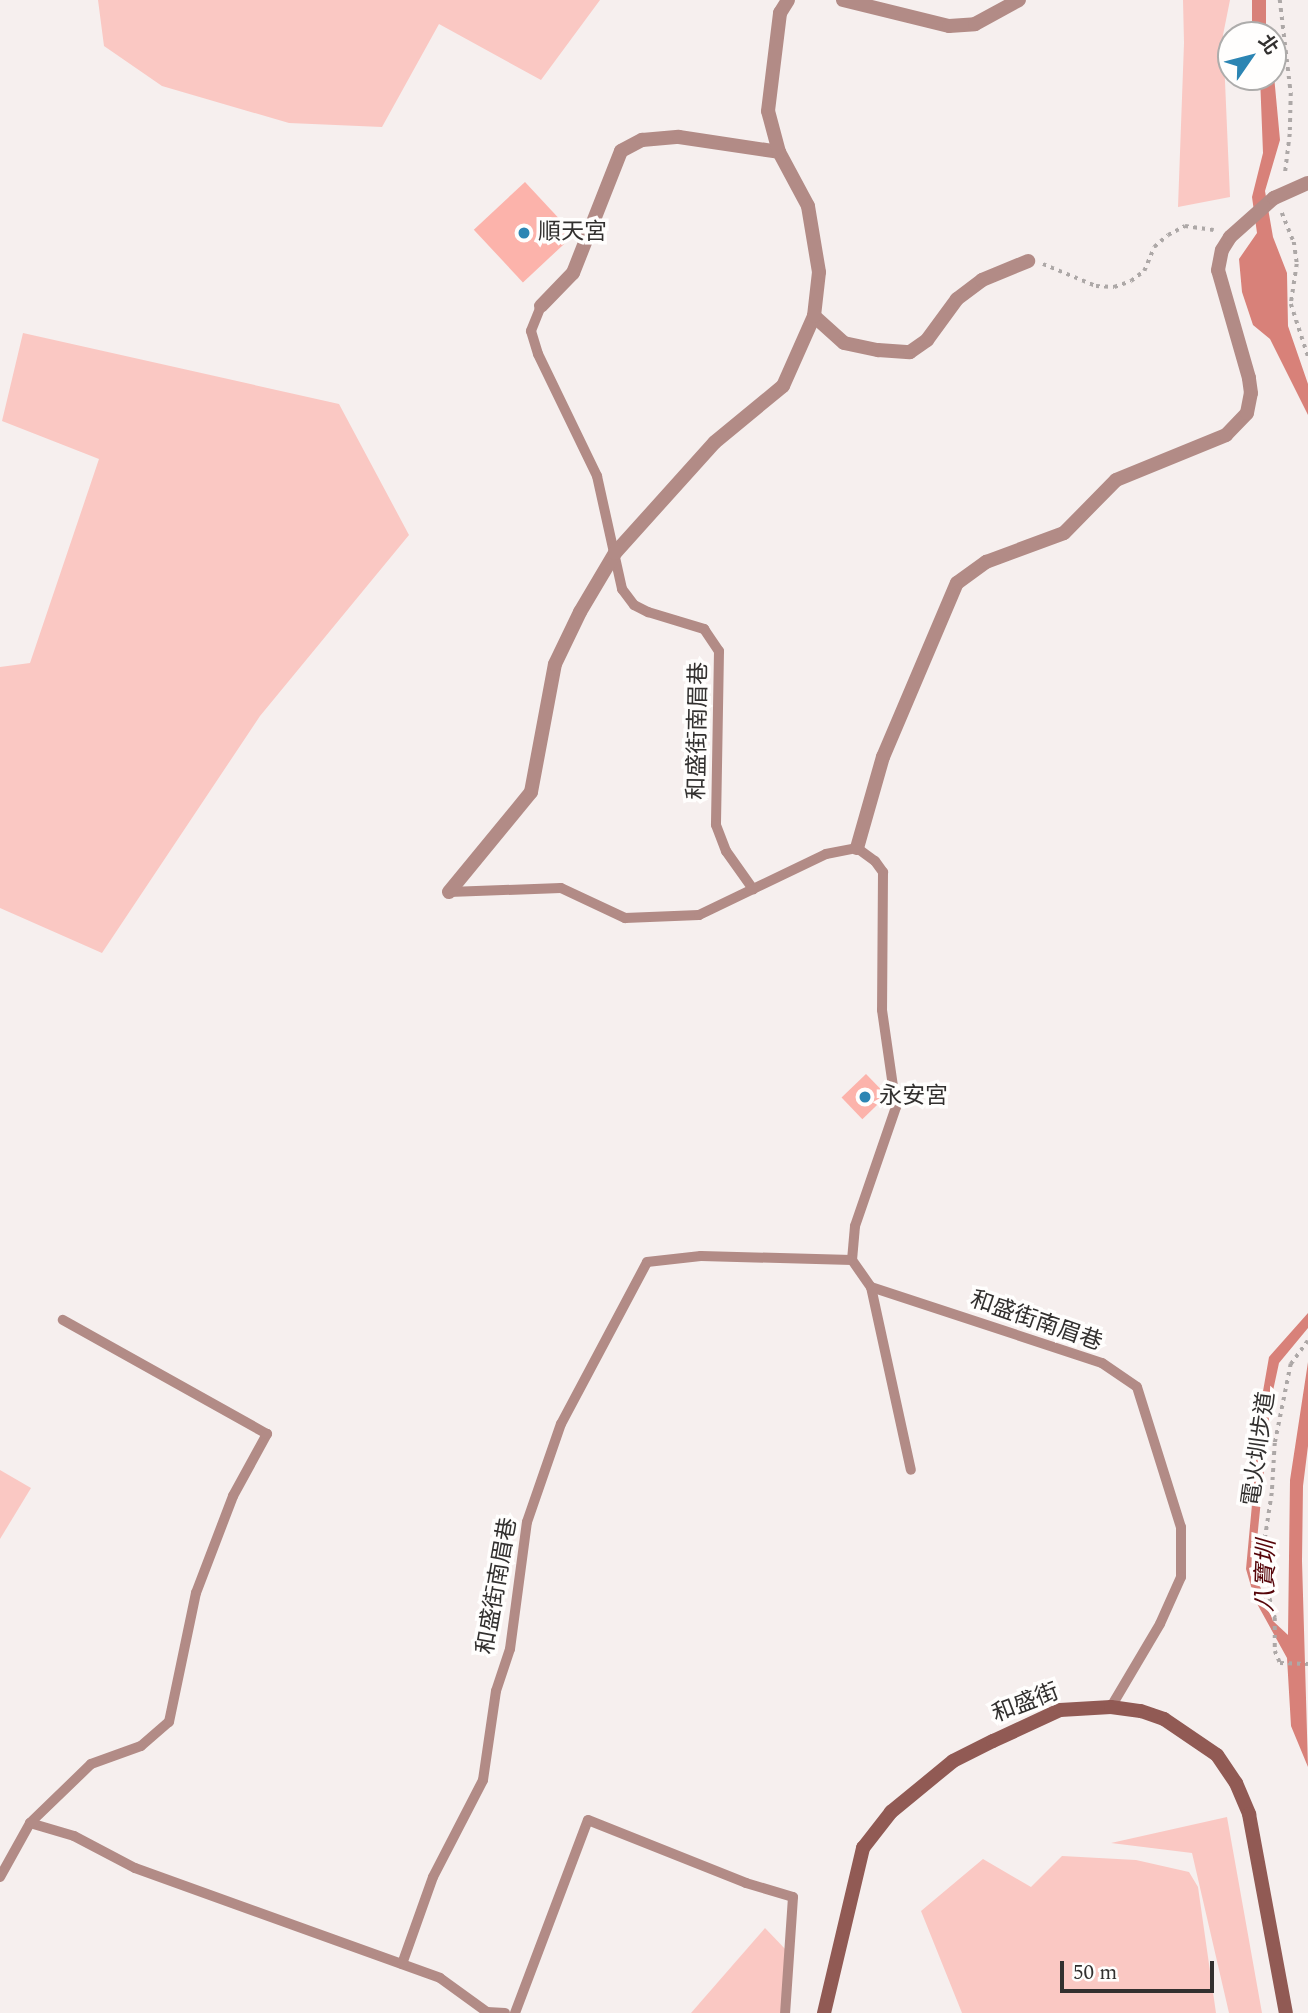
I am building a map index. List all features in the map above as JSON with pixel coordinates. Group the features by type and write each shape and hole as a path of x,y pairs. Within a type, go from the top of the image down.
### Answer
{"main road":[{"name":"和盛街","path":"824,2013 863,1848 891,1812 953,1760 1060,1710 1111,1707 1141,1711 1164,1719 1217,1755 1236,1783 1249,1814 1286,2013"}],"street":[{"path":"449,892 531,792 555,664 580,612 615,553 716,442 783,386 814,316 819,272 808,206 779,152 768,111 780,13 788,0"},
{"path":"843,0 949,26 975,24 1018,0"},
{"path":"541,306 573,273 621,151 642,140 679,137 779,152"},
{"path":"857,848 883,757 957,583 986,562 1064,533 1116,480 1226,435 1247,413 1251,393 1249,378 1218,270 1222,250 1230,237 1274,198 1308,183"},
{"path":"814,316 844,343 878,350 910,352 927,340 957,299 982,280 1028,261"}],"lane":[{"name":"和盛街南眉巷","path":"541,306 531,331 538,354 597,476 622,589 634,605 704,629 719,651 716,825 726,851 753,889"},
{"path":"449,892 561,888 625,918 699,915 826,854 857,848 875,861 883,872 882,1010 896,1107 855,1226 852,1260 871,1287 911,1470"},
{"name":"和盛街南眉巷","path":"402,1964 433,1877 483,1780 496,1691 509,1649 527,1522 561,1424 646,1262 701,1255 852,1260"},
{"name":"和盛街南眉巷","path":"871,1287 1102,1363 1137,1387 1181,1527 1181,1577 1160,1624 1111,1707"},
{"path":"0,1878 30,1823 91,1764 141,1746 169,1722 196,1593 233,1496 267,1434 63,1321"},
{"path":"515,2013 588,1820 746,1883 793,1897 785,2013"},
{"path":"30,1823 74,1836 135,1868 440,1978 487,2013 505,2013"}],"path":[{"path":"1028,261 1096,286 1114,287 1131,281 1144,271 1153,247 1185,226 1211,229 1230,237"},
{"name":"電火圳步道","path":"1308,1341 1291,1364 1275,1443 1272,1493 1261,1566 1275,1618 1275,1651 1280,1663 1308,1664"}],"shaded area":[{"path":"98,0 600,0 541,80 439,24 382,127 289,123 162,86 104,46"},
{"path":"1183,0 1230,0 1226,21 1217,21 1217,91 1225,91 1230,197 1178,207"},
{"path":"1252,0 1266,0 1266,21 1252,21"},
{"path":"1261,91 1275,91 1280,140 1265,191 1273,237 1287,273 1288,326 1308,384 1308,415 1270,339 1253,325 1242,292 1239,259 1257,233 1252,197 1263,153"},
{"path":"23,333 339,404 409,535 260,716 102,953 0,908 0,667 30,663 99,459 2,421"},
{"path":"1308,1313 1308,1328 1279,1363 1271,1400 1254,1570 1273,1621 1288,1635 1290,1480 1308,1362 1308,1446 1303,1486 1302,1561 1308,1767 1291,1726 1287,1658 1255,1600 1246,1569 1262,1397 1269,1357"},
{"path":"0,1470 31,1488 0,1539"},
{"path":"1227,1817 1262,2013 1229,2013 1192,1853 1111,1843"},
{"path":"1062,1856 1136,1860 1189,1872 1198,1887 1216,2013 962,2013 921,1911 983,1859 1031,1887"},
{"path":"765,1928 789,1953 781,2013 691,2013"}],"building":[{"name":"順天宮","path":"525,182 574,235 523,282 474,230"},
{"name":"永安宮","path":"866,1074 887,1096 862,1119 842,1098"}],"place":[{"name":"順天宮","path":"524,233"},
{"name":"永安宮","path":"865,1097"}],"water label":[{"name":"八寶圳","path":"1267,1576"}]}
